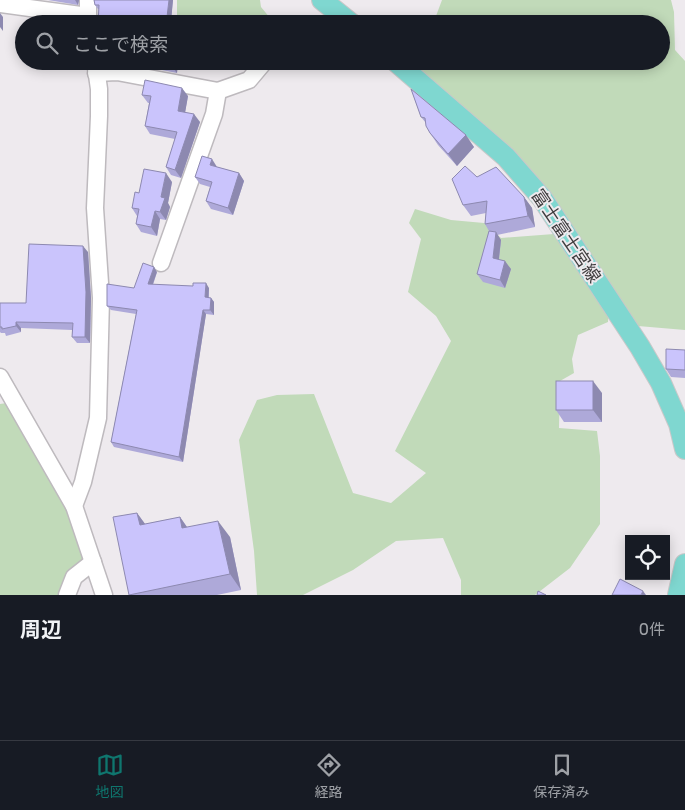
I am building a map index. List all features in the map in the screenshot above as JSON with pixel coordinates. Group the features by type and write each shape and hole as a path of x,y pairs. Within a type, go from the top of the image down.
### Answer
{"main road":[{"name":"富士富士宮線","path":"405,70 506,157 542,198 640,347 661,383 679,424 685,449"},
{"path":"678,595 685,564"}],"street":[{"path":"0,4 88,13"},
{"path":"74,506 83,482 98,418 101,298 95,208 99,116 99,89 96,70"},
{"path":"109,70 218,91 249,80 257,70"},
{"path":"161,263 214,114 218,91"},
{"path":"0,377 5,394 74,506 104,595"},
{"path":"67,595 74,577 93,562"}],"green space":[{"path":"177,0 260,0 261,7 268,15 177,15"},
{"path":"442,0 671,0 674,12 675,50 685,61 685,330 638,326 421,70 670,70 670,15 436,15"},
{"path":"415,209 451,220 484,223 501,238 554,234 609,299 608,322 578,335 572,359 574,373 560,381 559,428 597,431 600,456 600,524 570,568 535,595 461,595 461,580 443,538 396,541 353,570 303,595 257,595 254,551 239,440 257,400 277,395 314,394 353,493 391,503 426,473 395,451 451,341 436,316 408,292 421,239 409,223"},
{"path":"7,403 73,510 85,561 61,595 0,595 0,404"}],"building":[{"path":"94,0 169,0 167,15 98,15 99,5 95,5"},
{"path":"145,80 182,88 178,111 194,114 175,170 166,167 177,132 145,126 151,96 142,95"},
{"path":"411,89 466,135 448,154 426,126 425,118 421,117"},
{"path":"202,156 212,159 210,165 239,173 228,208 206,201 212,182 195,177"},
{"path":"465,166 477,177 496,167 524,197 528,216 485,224 487,201 463,205 452,179"},
{"path":"144,169 166,173 161,197 165,198 160,212 155,211 151,227 136,224 139,209 132,208 135,192 139,193"},
{"path":"489,231 496,232 493,258 505,261 500,280 477,274"},
{"path":"29,244 83,246 86,292 85,337 72,337 73,323 16,322 16,326 2,329 0,327 0,303 26,303"},
{"path":"143,263 154,267 148,284 193,286 193,283 206,283 205,297 211,298 210,310 203,310 179,457 111,442 137,310 107,306 107,284 134,288"},
{"path":"666,349 685,350 685,370 666,369"},
{"path":"556,381 593,381 593,410 556,410"},
{"path":"137,513 140,525 180,517 182,528 218,521 230,574 129,595 113,517"},
{"path":"620,579 643,591 641,595 612,595"},
{"path":"538,591 546,595 537,595"}]}
